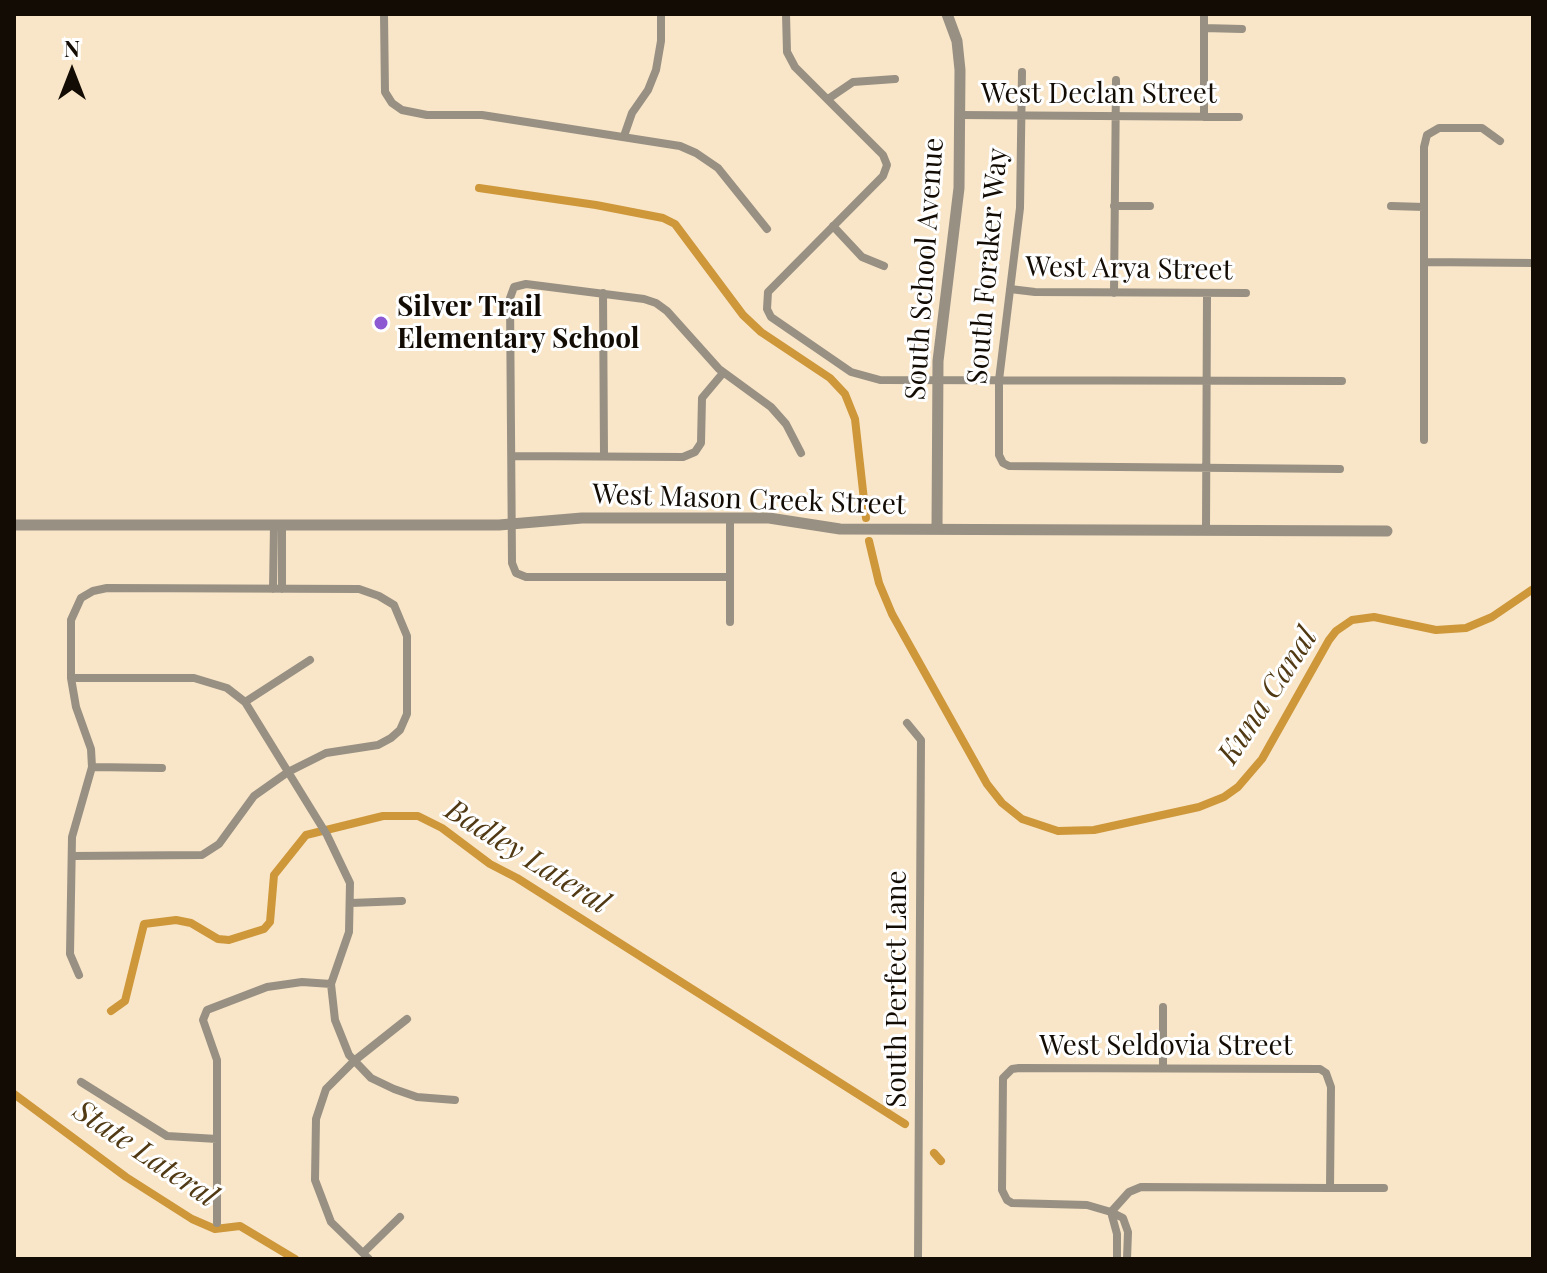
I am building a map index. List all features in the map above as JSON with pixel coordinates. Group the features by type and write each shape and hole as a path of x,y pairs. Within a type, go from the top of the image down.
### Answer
{"street":[{"path":"384,14 385,92 392,103 402,110 427,115 482,115 671,143 718,168 767,229"},
{"path":"624,136 632,113 648,90 656,70 661,41 661,14"},
{"path":"786,14 787,52 795,67 883,155 887,165 883,176 772,286 766,300 771,317 851,372 880,380 1342,381"},
{"name":"South School Avenue","path":"937,529 938,380 957,213 960,115 957,41 947,14"},
{"path":"1204,14 1204,117"},
{"path":"1204,28 1242,29"},
{"name":"South Foraker Way","path":"1022,72 1020,208 999,380 999,455 1003,463 1009,466 1206,468"},
{"path":"828,99 853,82 895,79"},
{"path":"1114,293 1116,80"},
{"name":"West Declan Street","path":"960,115 1239,117"},
{"path":"1424,440 1424,147 1427,135 1439,128 1482,128 1500,141"},
{"path":"1114,206 1150,206"},
{"path":"1391,206 1424,207"},
{"path":"833,226 862,257 884,266"},
{"path":"1424,262 1533,263"},
{"path":"730,577 526,577 516,573 512,563 510,298 514,287 526,284 656,303 667,311 723,373 771,407 786,424 801,453"},
{"name":"West Arya Street","path":"1010,289 1035,292 1246,293"},
{"path":"603,293 604,456"},
{"path":"1206,530 1207,293"},
{"path":"512,456 683,457 695,452 701,443 702,398 723,373"},
{"path":"1206,468 1340,469"},
{"name":"West Mason Creek Street","path":"14,525 512,524 582,518 769,518 840,529 1387,531"},
{"path":"730,518 730,622"},
{"path":"278,526 278,589"},
{"path":"72,856 202,855 219,844 254,796 288,772 326,753 378,745 391,738 400,730 407,714 407,636 394,605 359,589 107,588 81,598 71,620 71,678 76,707 91,749 92,767 72,837 70,954 79,975"},
{"path":"245,702 310,660"},
{"path":"71,678 208,680 227,688 245,702 320,824 350,883 349,932 331,984 335,1020 343,1043 354,1061 371,1078 417,1097 455,1100"},
{"name":"South Perfect Lane","path":"907,723 921,740 918,1259"},
{"path":"92,767 162,768"},
{"path":"351,903 402,901"},
{"path":"217,1223 217,1060 203,1020 207,1010 267,987 302,982 331,984"},
{"path":"1163,1007 1163,1068"},
{"path":"400,1217 366,1256 331,1222 315,1180 316,1119 326,1089 354,1061 407,1019"},
{"name":"West Seldovia Street","path":"1111,1212 1087,1205 1019,1205 1007,1200 1002,1190 1002,1084 1006,1074 1019,1068 1312,1068 1326,1073 1331,1087 1330,1188"},
{"path":"81,1082 167,1136 217,1139"},
{"path":"1111,1212 1129,1192 1141,1187 1384,1188"},
{"path":"1111,1212 1117,1234 1117,1259"},
{"path":"1111,1212 1123,1218 1128,1232 1127,1259"}],"waterway":[{"name":"Kuna Canal","path":"479,188 596,205 663,218 675,224 743,315 761,332 830,378 845,394 855,419 866,518"},
{"name":"Kuna Canal","path":"869,541 879,583 892,614 987,784 1002,803 1022,819 1058,831 1094,830 1199,807 1224,797 1238,787 1262,759 1329,640 1352,620 1374,617 1436,630 1466,628 1492,617 1533,589"},
{"name":"Badley Lateral","path":"111,1011 125,1001 144,924 176,920 191,923 218,939 229,940 264,929 270,922 274,875 306,835 383,816 418,816 442,828 490,864 517,878 905,1124"},
{"name":"State Lateral","path":"14,1094 126,1177 192,1219 215,1229 240,1226 295,1259"},
{"name":"Badley Lateral","path":"934,1153 941,1161"}],"place":[{"name":"Silver Trail Elementary School","path":"381,323"}]}
